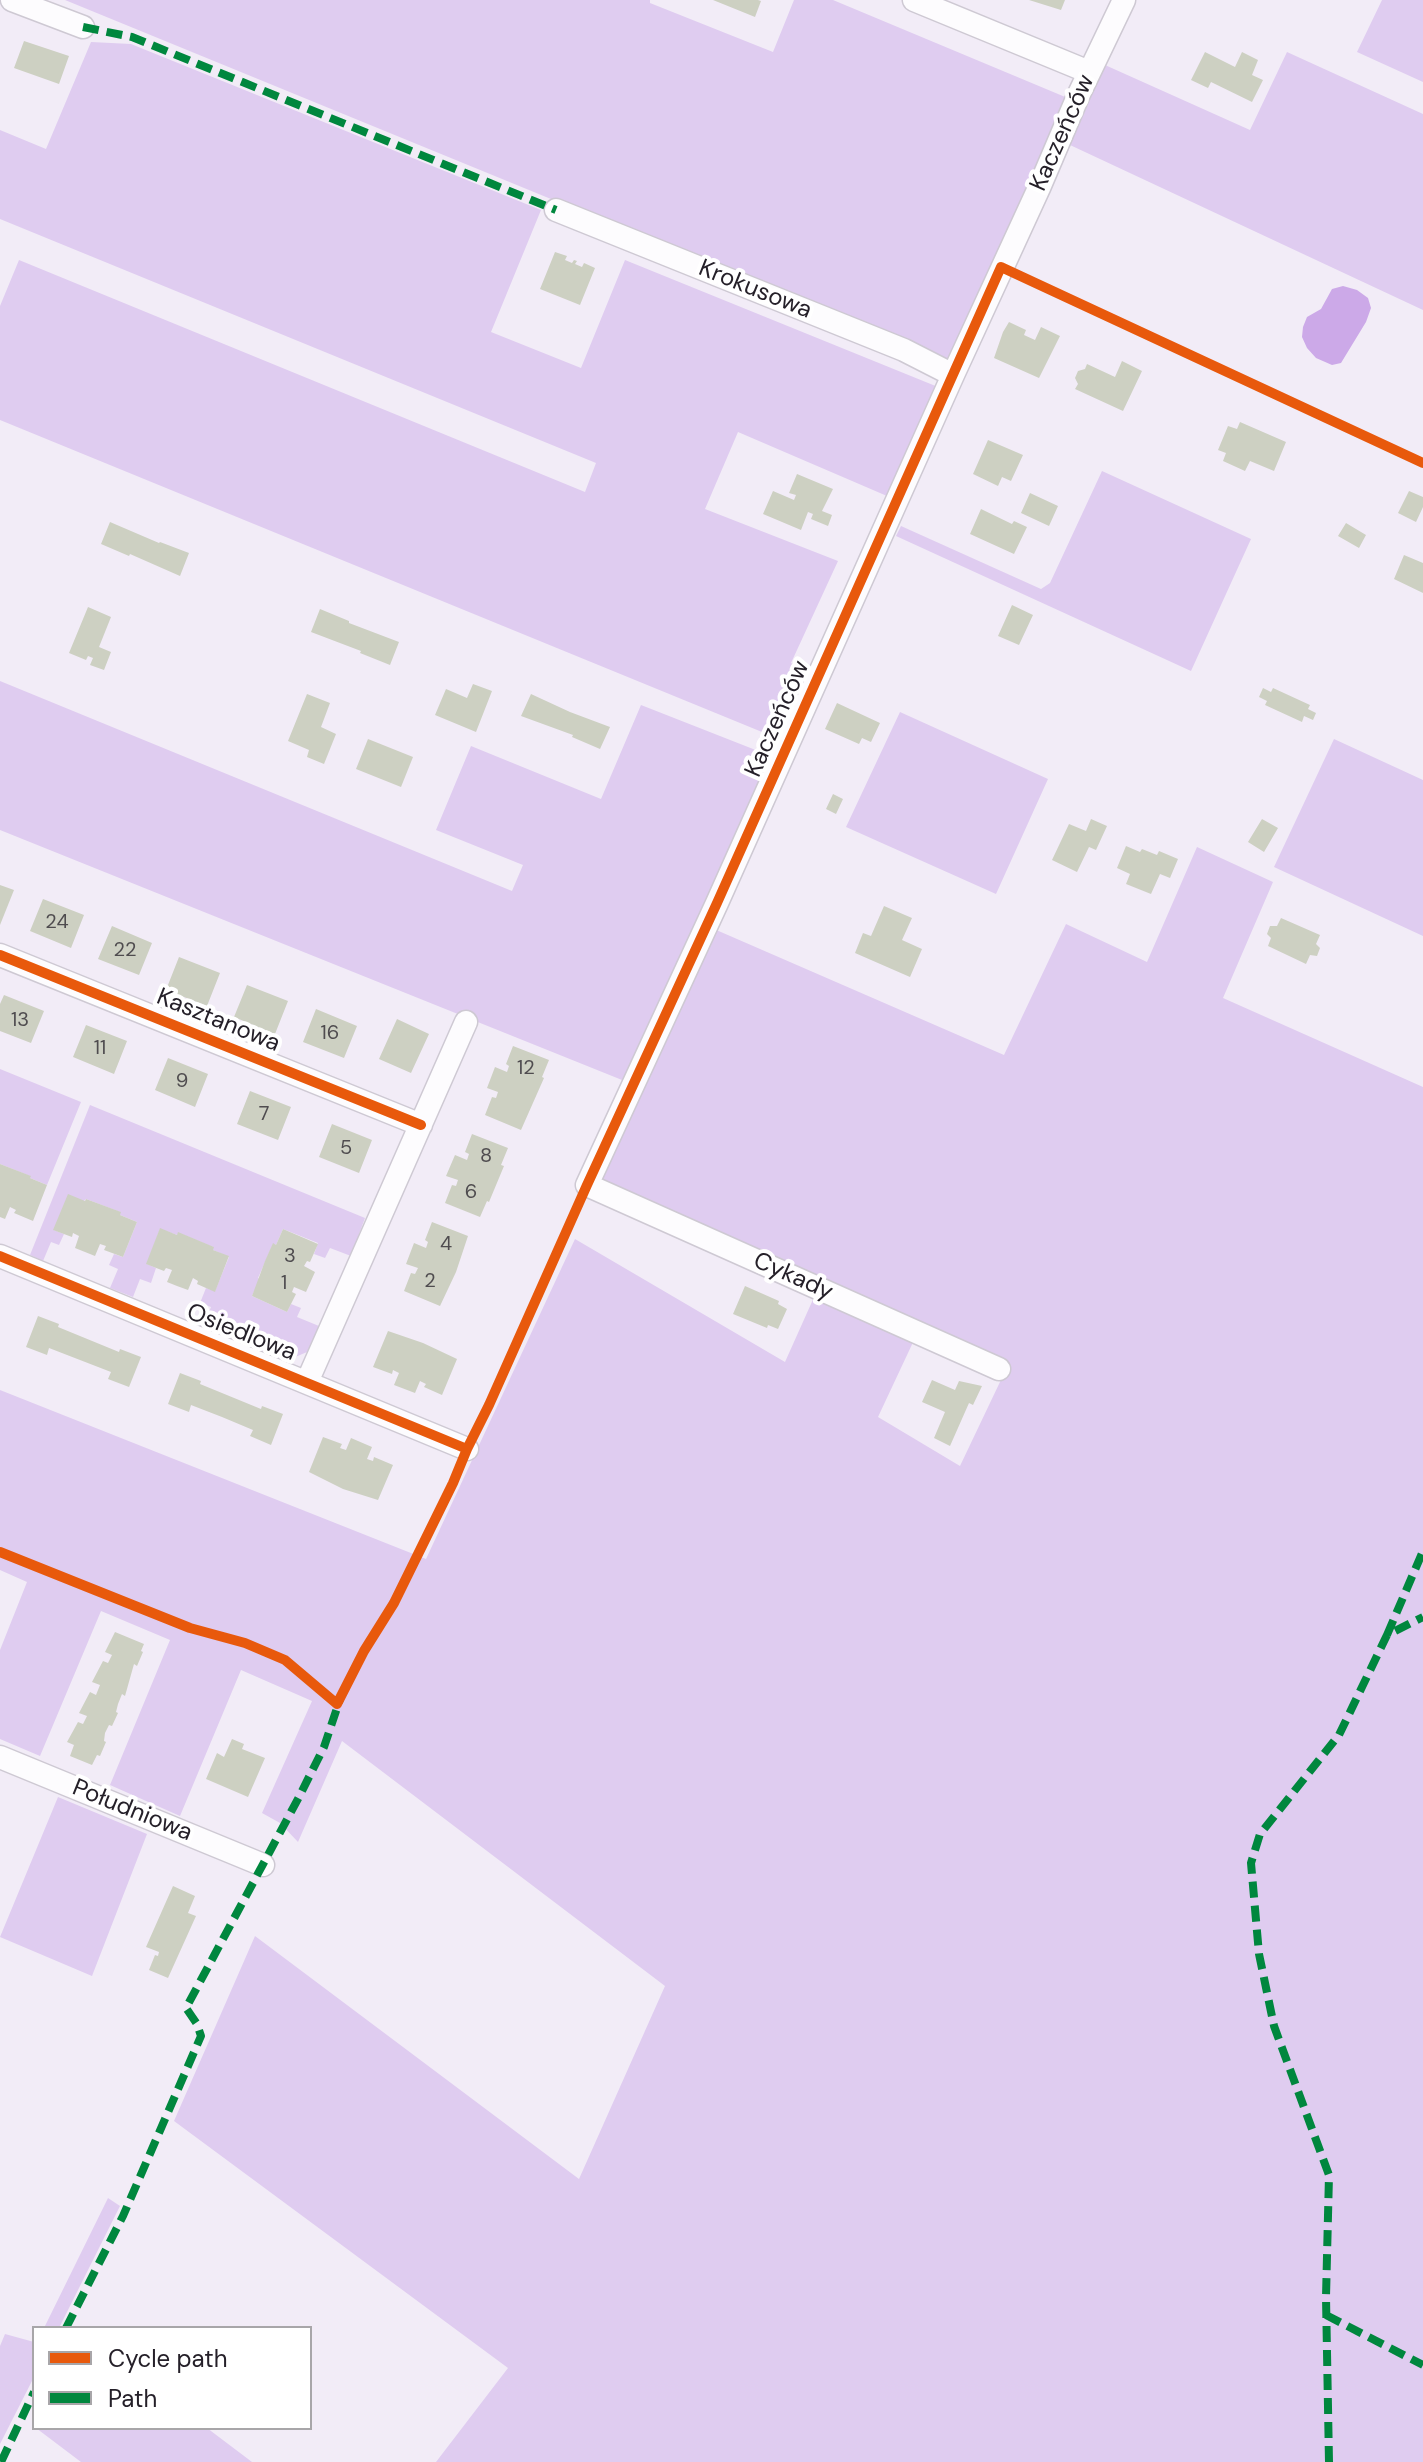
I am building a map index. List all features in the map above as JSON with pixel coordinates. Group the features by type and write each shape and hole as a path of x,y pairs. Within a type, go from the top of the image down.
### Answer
{"street":[{"path":"12,0 83,27"},
{"path":"914,0 1089,72"},
{"name":"Kaczeńców","path":"587,1185 742,850 1089,72 1124,0"},
{"name":"Krokusowa","path":"556,210 904,350 953,375"},
{"name":"Kasztanowa","path":"0,955 421,1125"},
{"path":"307,1382 466,1022"},
{"name":"Cykady","path":"587,1185 999,1369"},
{"name":"Osiedlowa","path":"0,1256 467,1449"},
{"name":"Południowa","path":"0,1757 263,1865"}],"shaded area":[{"path":"65,0 650,0 650,3 773,52 794,0 833,0 1070,99 949,362"},
{"path":"1382,0 1423,0 1423,82 1357,52"},
{"path":"91,42 131,44 541,210 491,332 581,368 625,260 938,387 887,496 738,432 705,509 838,561 791,663 810,674 784,741 0,420 0,306 19,260 585,492 596,463 0,219 0,130 46,149"},
{"path":"1287,52 1423,114 1423,310 1070,145 1105,65 1250,130"},
{"path":"1343,286 1357,290 1368,298 1371,308 1341,363 1332,365 1316,358 1307,348 1302,337 1303,327 1307,317 1321,309 1332,289"},
{"path":"1102,471 1251,539 1191,671 896,536 901,526 1041,589 1050,583"},
{"path":"0,681 512,891 523,865 436,830 471,746 601,799 641,705 776,758 627,1082 0,830"},
{"path":"900,712 1048,779 996,894 846,827"},
{"path":"1334,739 1423,780 1423,936 1274,867"},
{"path":"1197,847 1273,882 1223,998 1423,1087 1423,2462 436,2462 508,2368 174,2121 255,1936 579,2179 665,1986 342,1741 298,1842 280,1823 262,1813 312,1701 241,1670 180,1816 110,1785 170,1640 101,1611 40,1756 0,1739 0,1650 27,1582 0,1570 0,1390 426,1559 575,1239 785,1362 815,1295 915,1338 878,1417 960,1466 1009,1363 600,1184 714,929 1004,1055 1066,924 1147,962"},
{"path":"0,1069 81,1102 47,1185 0,1164"},
{"path":"90,1105 365,1218 351,1256 330,1248 325,1258 314,1254 318,1243 283,1229 258,1278 252,1296 287,1312 291,1304 301,1308 297,1317 319,1326 307,1352 286,1361 203,1326 211,1307 200,1303 206,1288 215,1291 229,1257 179,1233 160,1229 147,1264 156,1268 151,1283 140,1279 133,1297 110,1288 118,1269 109,1265 114,1254 123,1257 137,1222 86,1199 54,1230 64,1234 59,1245 51,1242 43,1261 30,1255"},
{"path":"58,1797 147,1834 92,1976 0,1937"},
{"path":"108,2198 120,2206 60,2326 45,2326"},
{"path":"5,2334 32,2341 32,2381 0,2444 0,2346"},
{"path":"39,2430 210,2430 252,2462 81,2462"}],"building":[{"path":"713,0 758,0 761,1 755,17"},
{"path":"1029,0 1065,0 1061,10"},
{"path":"24,41 69,56 59,84 14,68"},
{"path":"1205,52 1235,67 1242,52 1258,60 1252,75 1263,80 1252,102 1211,82 1208,88 1191,80"},
{"path":"555,252 567,256 565,260 572,263 577,261 575,264 582,267 584,263 595,268 580,305 540,289"},
{"path":"1009,322 1026,330 1024,335 1035,340 1041,327 1060,336 1039,378 994,358"},
{"path":"1122,361 1142,371 1123,411 1075,389 1078,371 1085,369 1087,364 1115,377"},
{"path":"1240,422 1286,442 1274,471 1250,461 1245,471 1223,461 1226,453 1218,450 1228,426 1237,429"},
{"path":"988,440 1023,455 1011,481 1002,477 998,486 973,474"},
{"path":"797,474 833,489 822,511 832,515 828,526 811,519 813,514 808,512 801,530 763,514 773,491 794,500 796,495 789,493"},
{"path":"1409,491 1423,497 1423,507 1416,522 1398,513"},
{"path":"1030,493 1058,506 1049,526 1021,513"},
{"path":"981,509 1012,524 1014,521 1027,527 1014,554 970,534"},
{"path":"110,522 189,553 180,576 101,544"},
{"path":"1346,523 1366,535 1359,548 1338,536"},
{"path":"1404,555 1423,563 1423,593 1394,579"},
{"path":"1012,605 1033,615 1019,645 998,636"},
{"path":"88,607 111,617 99,647 111,652 104,670 90,665 93,658 88,656 86,660 69,653"},
{"path":"320,609 399,642 390,665 311,632"},
{"path":"473,684 492,691 476,732 435,715 446,689 467,698"},
{"path":"1263,688 1271,692 1273,688 1310,705 1308,709 1316,713 1313,720 1304,716 1302,722 1265,705 1267,701 1259,697"},
{"path":"307,694 330,703 321,727 336,734 324,764 307,757 309,750 288,741"},
{"path":"531,694 610,727 600,749 573,735 521,716"},
{"path":"837,703 880,723 871,742 862,738 859,744 825,729"},
{"path":"368,739 413,757 401,787 356,769"},
{"path":"833,794 843,799 836,814 826,809"},
{"path":"1091,819 1107,826 1096,850 1089,847 1077,872 1052,860 1069,824 1086,831"},
{"path":"1262,819 1278,828 1264,852 1248,842"},
{"path":"1126,846 1157,855 1159,851 1178,859 1170,878 1160,874 1151,894 1126,884 1130,874 1117,868"},
{"path":"0,885 14,890 0,925"},
{"path":"43,899 84,915 71,948 30,931"},
{"path":"884,906 912,918 902,940 922,949 910,977 855,953 863,933 871,936"},
{"path":"1281,918 1320,935 1316,944 1320,948 1317,956 1310,955 1306,964 1268,946 1270,926 1277,926"},
{"path":"112,926 152,943 139,975 98,959"},
{"path":"179,957 220,973 207,1006 166,990"},
{"path":"247,985 288,1001 275,1034 234,1017"},
{"path":"4,995 44,1011 31,1043 0,1031 0,1004"},
{"path":"316,1009 357,1026 344,1058 303,1042"},
{"path":"397,1019 429,1034 411,1073 379,1059"},
{"path":"86,1025 127,1041 114,1074 73,1057"},
{"path":"513,1046 549,1060 521,1130 485,1115 492,1097 496,1098 498,1092 487,1088 495,1067 507,1072 509,1066 506,1064"},
{"path":"168,1058 208,1074 195,1107 155,1090"},
{"path":"250,1091 291,1107 278,1140 237,1124"},
{"path":"332,1124 372,1140 359,1173 319,1157"},
{"path":"472,1134 508,1148 501,1165 504,1166 480,1217 445,1203 452,1185 456,1186 458,1180 446,1176 455,1155 467,1160 469,1154 465,1152"},
{"path":"0,1164 47,1185 33,1221 14,1213 16,1210 10,1207 5,1219 0,1217"},
{"path":"68,1194 121,1212 120,1215 137,1222 123,1257 104,1250 106,1246 100,1244 95,1256 75,1248 79,1236 73,1233 72,1237 53,1230"},
{"path":"432,1222 468,1236 440,1306 404,1291 411,1273 415,1274 418,1268 406,1264 414,1243 426,1248 428,1242 425,1240"},
{"path":"160,1228 177,1235 178,1232 229,1256 215,1292 197,1284 198,1281 193,1278 188,1290 167,1282 172,1270 166,1268 164,1271 146,1264"},
{"path":"283,1229 318,1244 310,1262 307,1261 304,1266 315,1272 306,1292 294,1287 292,1292 296,1294 287,1312 252,1296 273,1243 276,1245"},
{"path":"745,1286 779,1301 778,1304 787,1309 778,1329 768,1325 767,1328 733,1314"},
{"path":"38,1316 119,1352 120,1349 141,1357 129,1387 108,1379 111,1372 49,1348 47,1355 26,1347"},
{"path":"388,1331 457,1359 442,1395 424,1387 426,1384 420,1381 415,1393 394,1385 399,1373 393,1370 392,1374 373,1367"},
{"path":"180,1373 261,1409 262,1406 283,1414 271,1445 250,1436 253,1430 222,1417 191,1405 189,1412 168,1404"},
{"path":"932,1380 955,1390 959,1381 982,1386 973,1405 969,1403 950,1446 934,1438 945,1412 922,1402"},
{"path":"323,1437 342,1444 340,1448 346,1450 351,1438 372,1447 367,1459 373,1461 374,1457 393,1465 378,1500 343,1489 309,1472"},
{"path":"115,1632 144,1644 143,1652 137,1666 134,1664 112,1726 109,1725 105,1733 106,1742 100,1756 97,1755 92,1765 70,1756 74,1745 67,1742 78,1722 83,1724 87,1716 79,1713 90,1692 96,1695 100,1685 92,1682 103,1661 108,1663 112,1655 105,1652"},
{"path":"232,1739 244,1744 242,1749 265,1758 248,1797 206,1779 217,1753 224,1757"},
{"path":"173,1886 195,1896 188,1913 196,1916 168,1978 149,1970 159,1952 146,1947"}],"marked path":[{"path":"83,27 132,37 556,210"},
{"path":"1387,1635 1423,1551"},
{"path":"1329,2462 1326,2297 1329,2175 1274,2026 1259,1954 1251,1863 1260,1834 1339,1735 1387,1635 1423,1617"},
{"path":"67,2326 123,2216 201,2036 186,2008 324,1747 340,1699"},
{"path":"1326,2315 1423,2365"},
{"path":"1,2462 32,2396"}],"cycle path":[{"path":"0,1552 190,1628 245,1643 285,1660 337,1704 364,1651 394,1603 453,1483 1001,267 1423,463"},
{"path":"0,955 421,1125"},
{"path":"0,1256 467,1449"}]}
